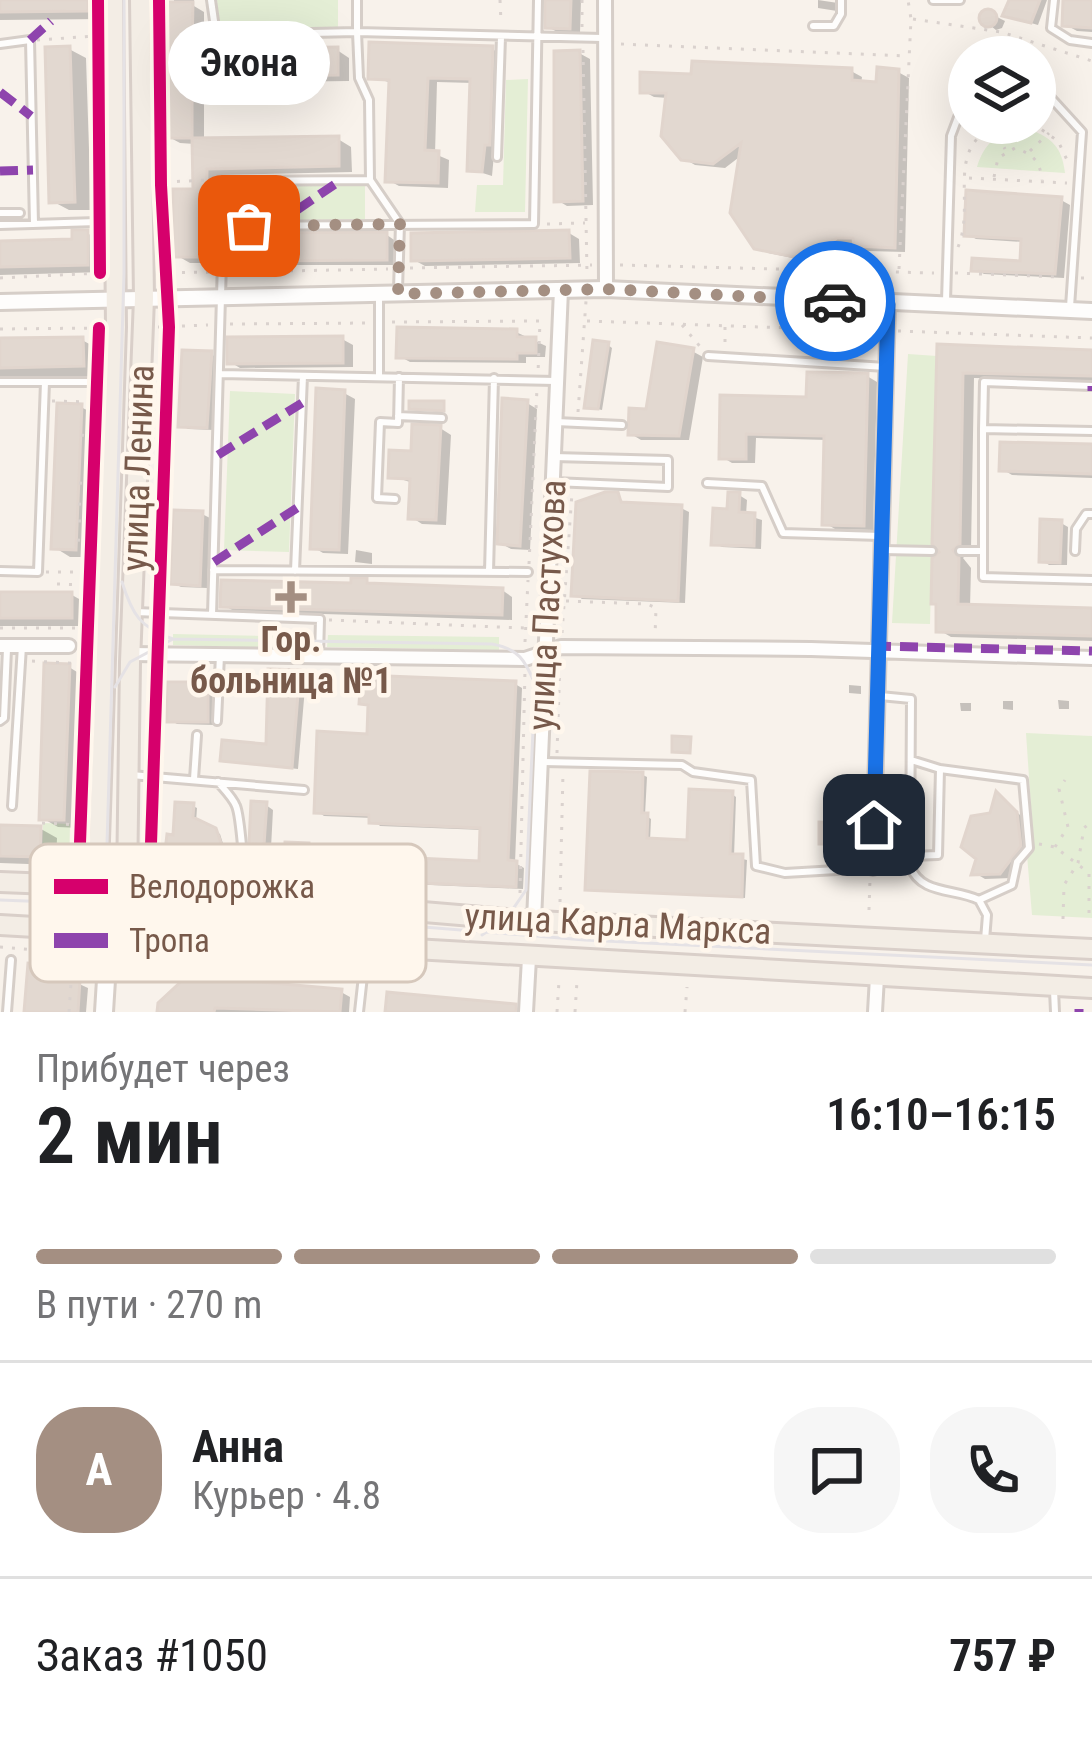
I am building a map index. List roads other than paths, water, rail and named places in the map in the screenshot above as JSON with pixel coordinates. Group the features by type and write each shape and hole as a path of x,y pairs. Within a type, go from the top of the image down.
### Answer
{"main road":[{"name":"улица Ленина","path":"100,844 101,384 116,299 113,0"},
{"name":"улица Ленина","path":"127,844 144,298 140,0"},
{"name":"улица Карла Маркса","path":"0,883 30,884"},
{"name":"улица Карла Маркса","path":"426,912 1092,949"},
{"name":"улица Карла Маркса","path":"0,925 30,927"},
{"name":"улица Карла Маркса","path":"426,950 1092,988"},
{"name":"улица Ленина","path":"104,1012 106,982"}],"street":[{"path":"605,0 612,41 606,289"},
{"path":"0,302 606,289 1092,311"},
{"name":"улица Пастухова","path":"534,921 561,290"},
{"path":"873,868 888,304"},
{"path":"13,650 70,646"},
{"path":"130,654 525,659 561,647 1092,658"},
{"path":"526,1012 529,958"},
{"path":"875,1012 877,976"}],"lane":[{"path":"211,0 216,35 357,32 612,41"},
{"path":"357,0 359,79 369,100 370,180 400,224 398,294"},
{"path":"224,226 534,224 538,0"},
{"path":"813,26 834,26 841,14 841,0"},
{"path":"933,0 960,0"},
{"path":"1054,0 1051,28 1070,40 1092,44"},
{"path":"496,157 501,37"},
{"path":"0,44 30,40 34,224"},
{"path":"1056,103 1082,132 1070,310"},
{"path":"946,304 950,144"},
{"path":"212,615 224,297 222,181 370,180"},
{"path":"0,213 20,213"},
{"path":"0,225 97,222"},
{"path":"379,294 379,376"},
{"path":"708,356 886,367"},
{"path":"221,374 558,381"},
{"path":"295,571 303,375"},
{"path":"395,499 376,498 380,422 398,423 399,376"},
{"path":"489,572 494,378"},
{"path":"0,382 101,384"},
{"path":"0,571 38,572 45,382"},
{"path":"1092,386 984,382 982,551 983,577 1092,580"},
{"path":"398,416 442,418"},
{"path":"556,422 622,425"},
{"path":"983,429 1092,431"},
{"path":"553,482 668,487 668,460 554,458"},
{"path":"707,483 762,486 783,533 932,551"},
{"path":"1075,551 1076,529 1086,514 1092,514"},
{"path":"960,551 982,551"},
{"path":"213,570 528,572"},
{"path":"132,612 320,619 319,657"},
{"path":"0,721 13,650"},
{"path":"12,806 13,650"},
{"path":"217,721 220,655"},
{"path":"876,695 911,699 910,760 910,856 915,879 924,886 979,900 1012,885 1017,862 1028,844 1022,780 940,770 910,760"},
{"path":"194,779 197,735"},
{"path":"540,762 682,765 693,772 751,780 755,866 785,873 873,868"},
{"path":"910,856 938,855 940,770"},
{"path":"128,775 304,790"},
{"path":"218,782 238,808 240,844"},
{"path":"979,900 987,915 985,944"},
{"path":"7,1012 11,960"},
{"path":"359,1012 363,982"},
{"path":"1054,986 1054,1012"}],"tram line":[{"path":"107,844 124,273 124,0"},
{"path":"122,582 139,618 173,639 492,644 520,657 535,684 526,890 506,919 482,935"},
{"path":"115,687 130,662 173,639"},
{"path":"0,900 30,901"},
{"path":"426,927 585,940 1092,965"}],"place":[{"name":"Экона","path":"249,226"},
{"name":"Гор. больница №1","path":"291,597"}]}
